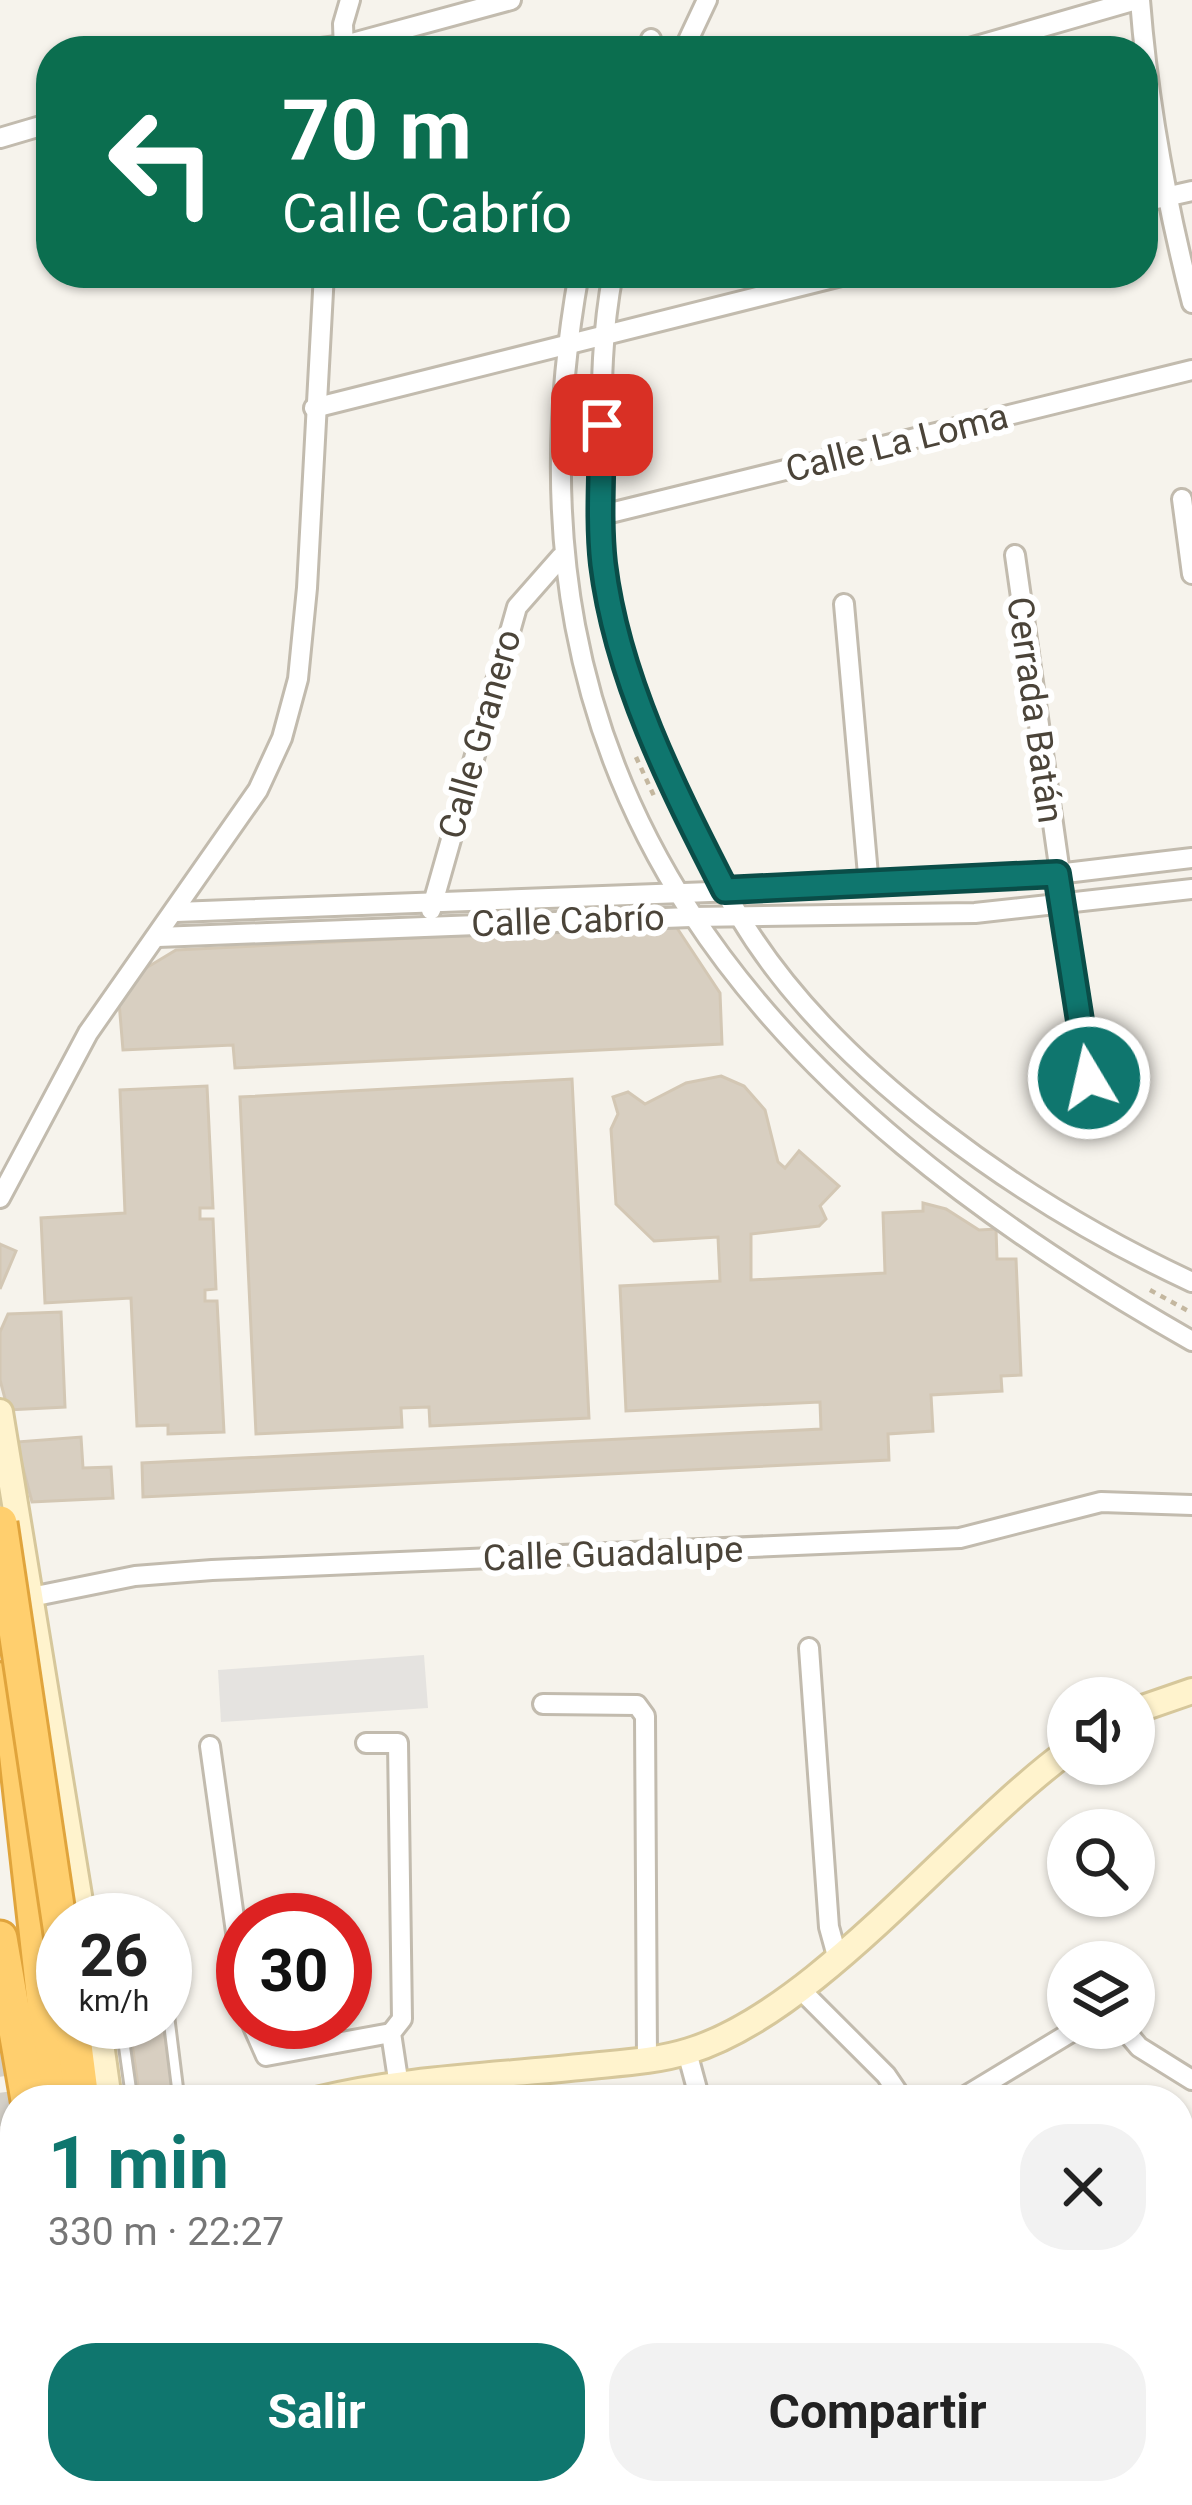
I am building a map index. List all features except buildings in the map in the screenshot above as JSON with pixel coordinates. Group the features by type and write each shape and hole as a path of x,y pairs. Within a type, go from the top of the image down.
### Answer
{"highway":[{"path":"0,1523 55,1893"},
{"path":"0,1619 16,1677"},
{"path":"0,1619 53,2085"},
{"path":"0,1938 25,2085"},
{"path":"75,2049 80,2085"}],"main road":[{"path":"0,1412 79,1893"},
{"path":"1155,1704 1192,1691"},
{"path":"410,2085 647,2060 727,2037 800,1989 1047,1766"},
{"path":"102,2049 107,2085"}],"street":[{"path":"337,0 344,36"},
{"path":"343,24 350,0"},
{"path":"386,36 511,0"},
{"path":"690,36 707,0"},
{"path":"1012,36 1138,0 1142,36"},
{"path":"0,138 36,127"},
{"path":"1158,159 1192,303"},
{"path":"1158,198 1192,191"},
{"path":"0,1198 88,1033 258,790 292,699 307,588 323,288"},
{"path":"577,288 567,344 561,557 598,722 636,820 675,891 727,971 766,1015 910,1156 1091,1282 1192,1341"},
{"path":"610,288 601,336 602,515 610,602 638,699 740,918 774,966 862,1062 971,1154 1089,1230 1192,1282"},
{"path":"314,408 793,288"},
{"name":"Calle La Loma","path":"602,515 1192,370"},
{"path":"1182,499 1192,574"},
{"name":"Cerrada Batán","path":"1015,555 1061,908 1089,1078"},
{"name":"Calle Granero","path":"426,926 517,608 561,557"},
{"path":"844,604 869,886"},
{"name":"Calle Cabrío","path":"176,912 869,886 1057,874 1192,858"},
{"name":"Calle Cabrío","path":"158,937 1061,908 1192,889"},
{"name":"Calle Guadalupe","path":"31,1597 136,1576 212,1570 960,1538 1016,1528 1101,1502 1192,1505"},
{"path":"809,1648 829,1927 837,1956"},
{"path":"543,1704 637,1706 645,1716 647,2060"},
{"path":"366,1742 398,1743 402,2019 391,2033 372,2036"},
{"path":"210,1745 231,1893"},
{"path":"800,1989 893,2085"},
{"path":"391,2033 400,2085"},
{"path":"984,2085 1047,2047"},
{"path":"263,2049 266,2056 304,2049"},
{"path":"1142,2049 1192,2080"},
{"path":"687,2052 696,2085"}],"lane":[{"path":"125,2049 130,2085"},
{"path":"173,2049 177,2085"}],"shaded area":[{"path":"424,1655 428,1708 221,1722 218,1670"}],"tunnel":[{"path":"3,2043 9,2085"}],"route":[{"path":"602,425 603,562 614,621 638,699 688,818 725,890 1057,874 1089,1078"}]}
